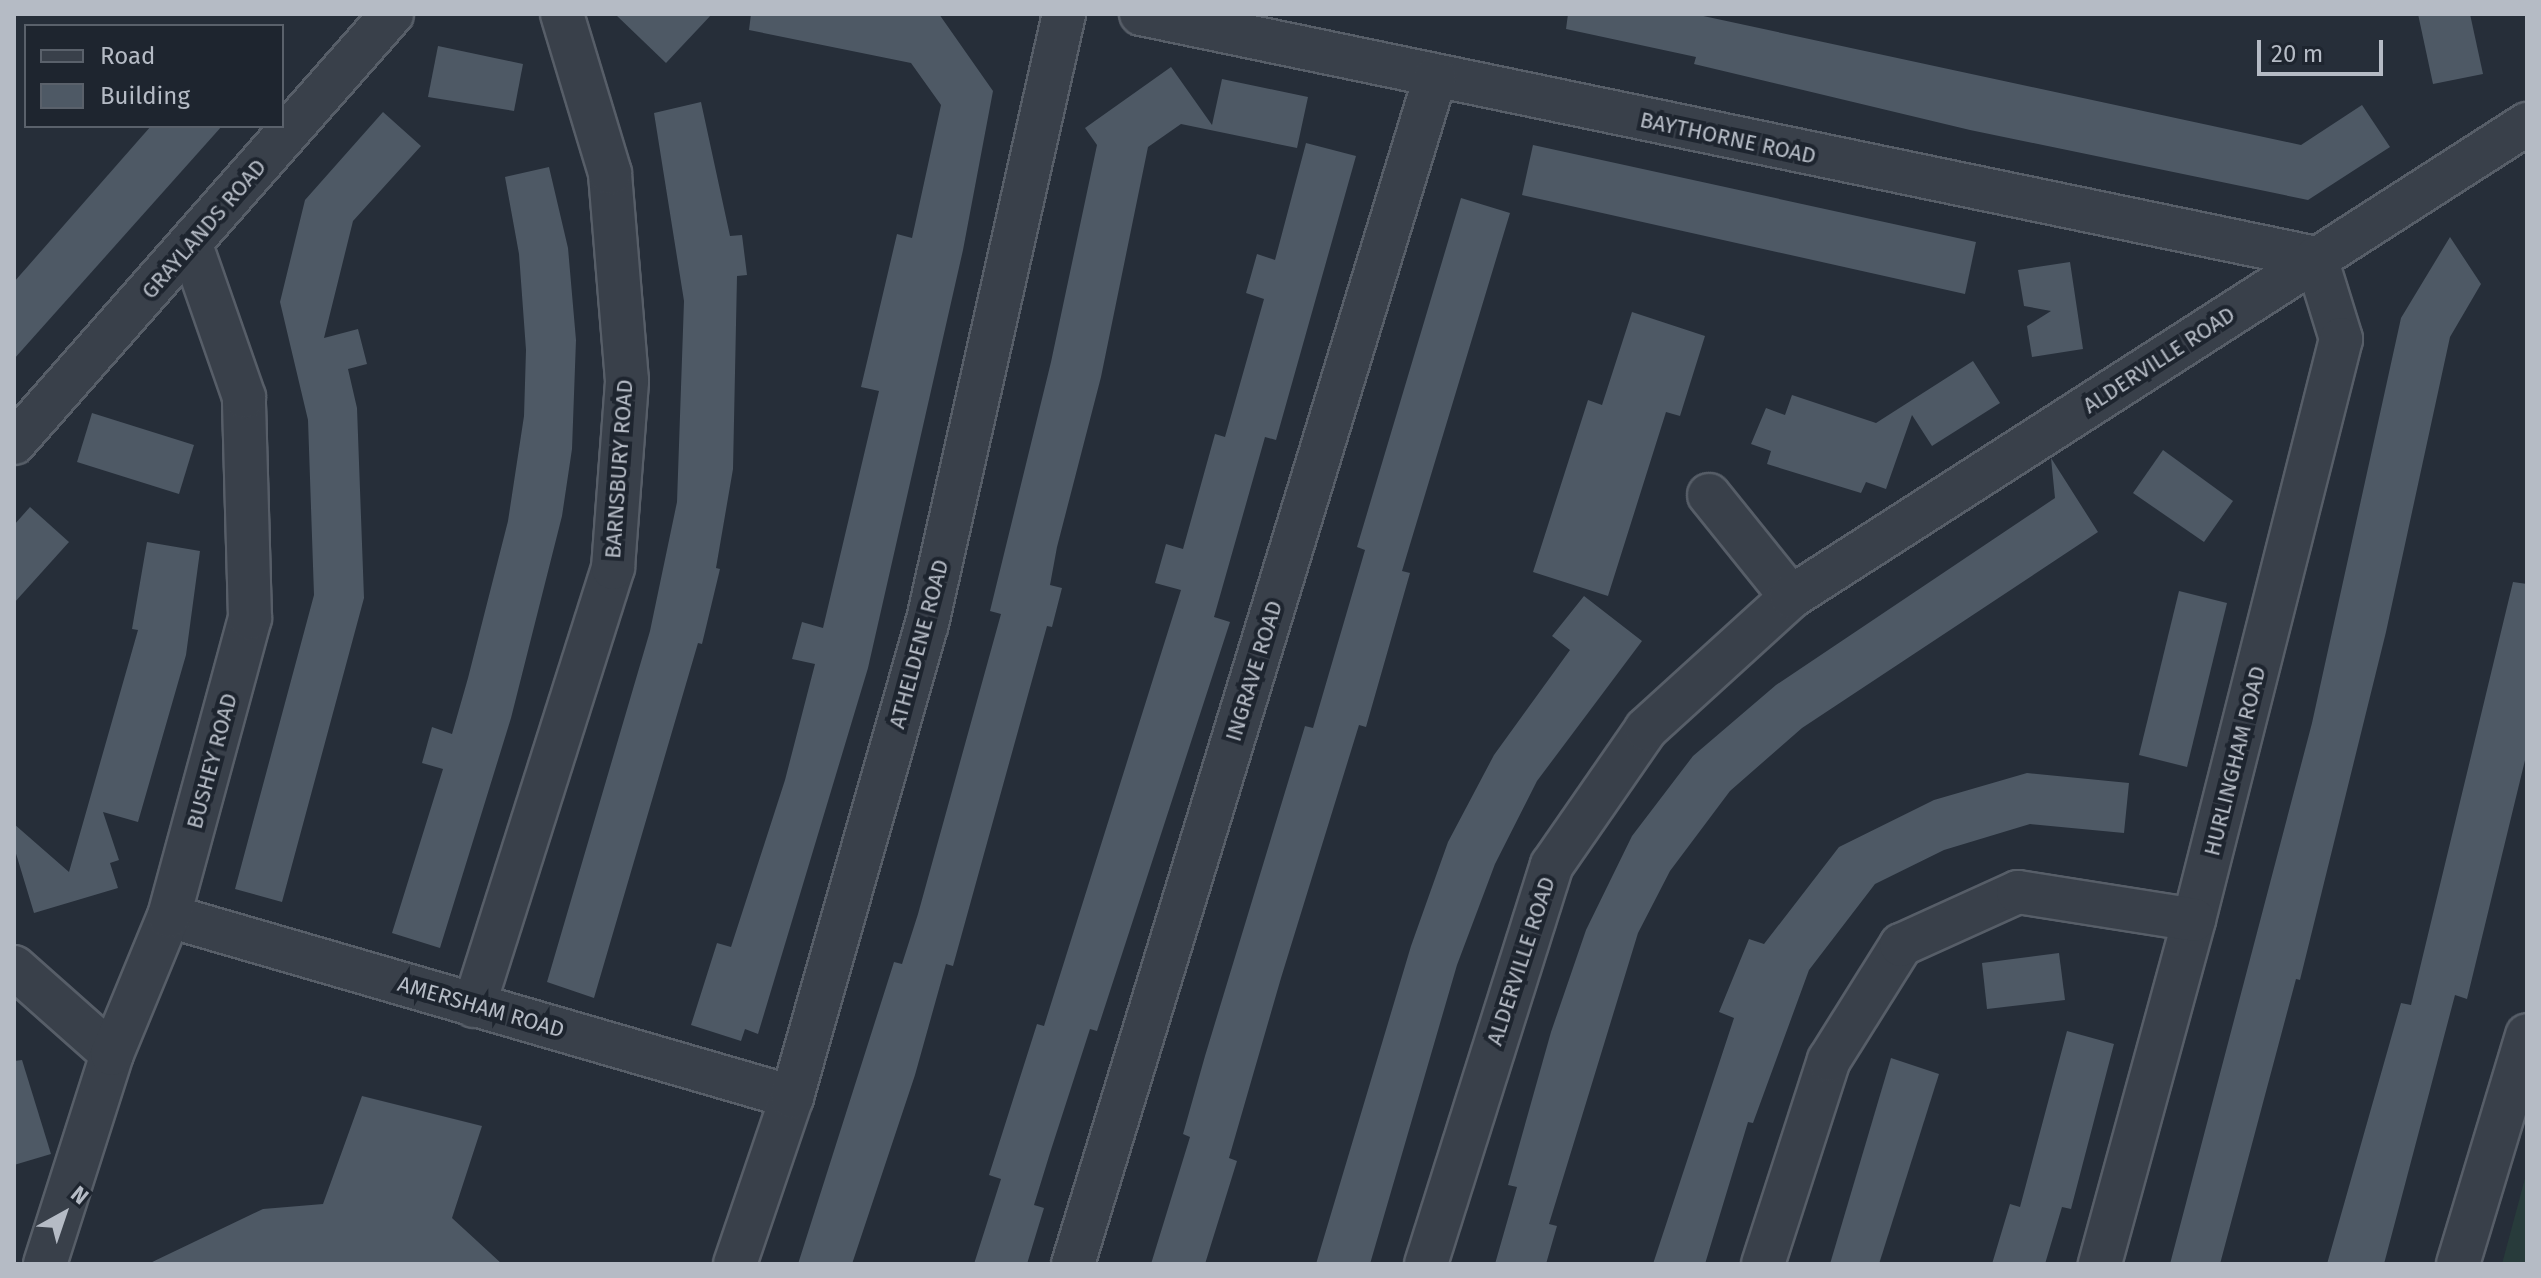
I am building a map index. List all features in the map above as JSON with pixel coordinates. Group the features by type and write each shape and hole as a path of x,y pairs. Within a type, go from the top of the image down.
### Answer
{"street":[{"name":"GRAYLANDS ROAD","path":"14,443 392,14"},
{"name":"BARNSBURY ROAD","path":"474,1006 613,568 627,381 610,173 562,14"},
{"name":"ATHELDENE ROAD","path":"735,1264 792,1097 927,624 1064,14"},
{"name":"BAYTHORNE ROAD","path":"1141,14 1435,78 2316,258"},
{"name":"INGRAVE ROAD","path":"1073,1264 1435,78"},
{"name":"ALDERVILLE ROAD","path":"1426,1264 1552,865 1646,729 1791,597 2527,124"},
{"name":"BUSHEY ROAD","path":"45,1264 112,1054 169,916 250,618 244,397 191,245"},
{"name":"HURLINGHAM ROAD","path":"2100,1264 2194,920 2341,339 2316,258"},
{"path":"1709,495 1791,597"},
{"path":"1763,1264 1829,1060 1901,945 2018,892 2194,920"},
{"name":"AMERSHAM ROAD","path":"169,916 792,1097"},
{"path":"14,967 112,1054"},
{"path":"2458,1264 2527,1035"}],"shaded area":[{"path":"2527,1171 2527,1264 2502,1264"}],"building":[{"path":"615,14 712,14 666,63"},
{"path":"751,14 939,14 993,91 963,250 868,668 758,1034 745,1029 741,1041 691,1025 717,943 731,947 785,780 815,664 792,659 802,622 823,628 879,391 861,387 897,234 912,238 941,105 911,63 749,30"},
{"path":"1568,14 1694,14 2301,145 2362,105 2390,147 2308,200 1970,130 1694,64 1696,57 1566,29"},
{"path":"2418,14 2470,14 2483,74 2433,84"},
{"path":"438,46 523,64 514,111 428,97"},
{"path":"1171,67 1212,125 1222,79 1308,97 1297,148 1181,124 1148,147 1101,377 1057,547 1050,585 1062,588 1052,627 1047,626 953,966 946,964 915,1075 852,1264 798,1264 894,962 902,964 918,914 1001,614 990,611 1051,362 1097,145 1085,128"},
{"path":"701,102 730,236 742,235 747,275 737,276 733,469 716,568 720,569 702,644 698,643 594,998 547,982 650,631 677,502 684,301 654,113"},
{"path":"383,112 421,146 353,221 324,338 358,329 367,364 348,369 357,408 364,598 282,902 235,889 314,595 308,420 280,302 305,200"},
{"path":"149,128 220,128 14,359 14,282"},
{"path":"1306,143 1356,156 1276,440 1265,437 1214,617 1230,622 1097,1031 1090,1029 1050,1153 1034,1205 1044,1208 1027,1264 974,1264 1001,1179 989,1175 1037,1024 1044,1026 1181,590 1155,583 1166,544 1183,549 1215,434 1225,437 1264,299 1246,293 1257,254 1275,260"},
{"path":"1533,145 1976,242 1965,294 1522,195"},
{"path":"549,167 568,248 576,340 572,449 562,516 511,718 440,948 392,933 443,769 422,763 432,727 452,734 508,521 524,416 526,350 519,254 505,177"},
{"path":"1461,198 1510,213 1402,571 1410,573 1366,727 1359,725 1281,978 1229,1158 1237,1161 1205,1264 1151,1264 1190,1137 1183,1134 1205,1056 1305,726 1313,728 1365,550 1357,547"},
{"path":"2450,237 2481,284 2450,337 2386,632 2300,980 2296,979 2220,1264 2170,1264 2312,723 2401,318"},
{"path":"2070,262 2083,349 2032,357 2027,326 2051,311 2024,306 2018,270"},
{"path":"1632,312 1705,336 1680,416 1666,412 1608,596 1533,572 1588,400 1602,405"},
{"path":"1973,361 2000,403 1932,446 1912,415 1886,489 1866,482 1861,493 1767,464 1771,451 1751,444 1766,408 1785,415 1792,395 1876,423"},
{"path":"92,413 194,445 179,494 77,462"},
{"path":"2163,450 2233,501 2204,542 2133,493"},
{"path":"2051,458 2098,532 1802,728 1730,791 1670,871 1638,933 1549,1224 1557,1226 1546,1264 1495,1264 1517,1187 1508,1185 1551,1032 1586,930 1632,836 1693,756 1776,685 2055,498"},
{"path":"30,507 69,542 14,603 14,525"},
{"path":"147,542 200,551 186,655 138,822 103,812 119,860 110,863 118,888 34,913 14,847 14,824 69,872 138,630 132,629"},
{"path":"2513,582 2527,584 2527,752 2467,999 2455,995 2384,1264 2327,1264 2401,1003 2411,1005"},
{"path":"2179,591 2227,603 2187,767 2139,755"},
{"path":"1584,596 1642,641 1537,781 1495,864 1457,965 1370,1264 1316,1264 1411,946 1448,842 1494,755 1570,650 1552,636"},
{"path":"2027,773 2129,783 2124,833 2030,824 1944,850 1875,884 1809,970 1753,1123 1748,1122 1705,1264 1653,1264 1734,1018 1719,1012 1749,939 1764,944 1839,847 1934,800"},
{"path":"2059,953 2065,1000 1987,1009 1982,963"},
{"path":"2067,1031 2114,1044 2071,1209 2062,1207 2045,1264 1992,1264 2010,1204 2020,1207"},
{"path":"1891,1058 1939,1074 1879,1264 1830,1264"},
{"path":"22,1060 51,1154 14,1165 14,1061"},
{"path":"362,1096 482,1126 452,1218 502,1264 148,1264 263,1209 323,1204"}]}
